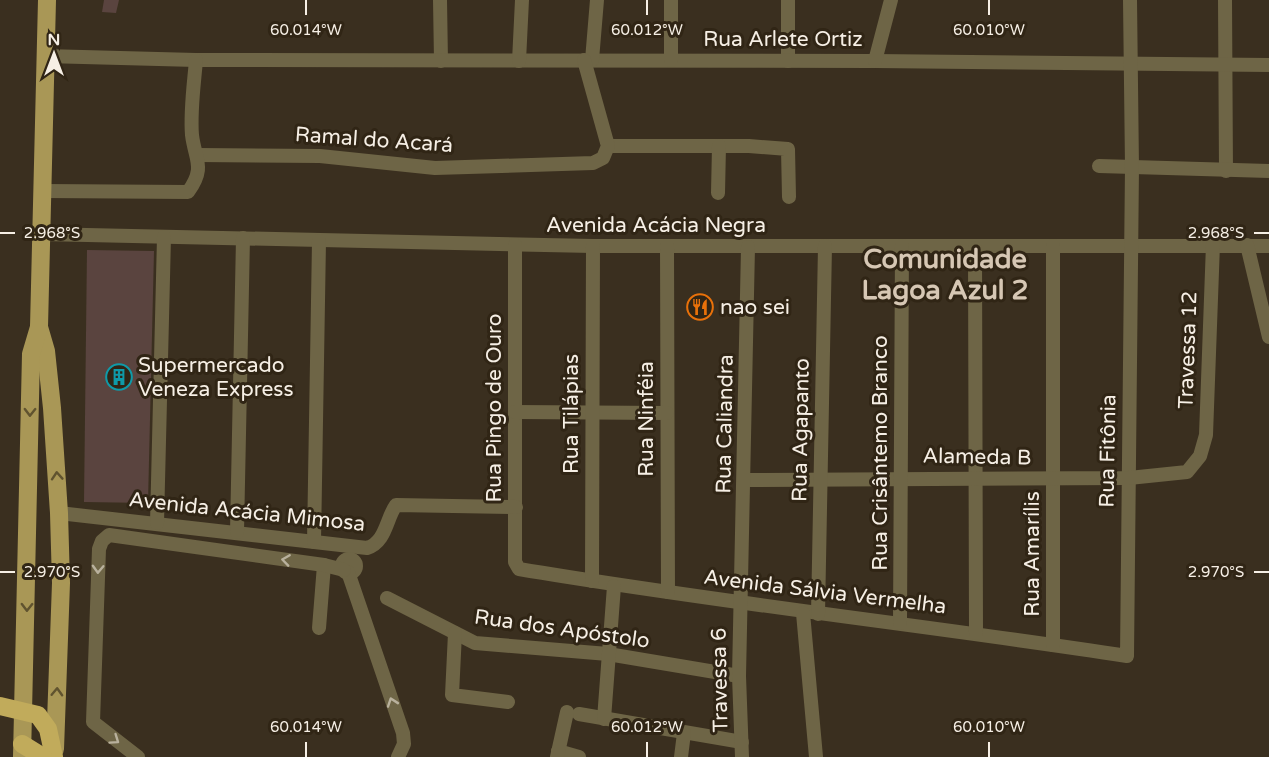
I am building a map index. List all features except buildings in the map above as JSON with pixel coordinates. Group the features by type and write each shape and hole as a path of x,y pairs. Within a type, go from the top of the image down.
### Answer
{"highway":[{"path":"0,706 25,710 43,719 50,755 22,750"}],"main road":[{"path":"22,750 25,710 32,354 39,327 44,191 46,0"},
{"path":"39,327 46,351 52,408 61,583 50,755"}],"street":[{"path":"440,0 441,61"},
{"path":"519,61 522,0"},
{"path":"597,0 588,60 608,146 719,146 788,149 789,197"},
{"path":"671,0 671,60"},
{"path":"788,0 788,61"},
{"path":"875,61 891,0"},
{"path":"1130,0 1131,64"},
{"path":"1225,0 1226,171"},
{"name":"Rua Arlete Ortiz","path":"45,56 196,60 671,60 1269,65"},
{"path":"44,191 182,194 188,192 195,182 198,155 192,135 196,60"},
{"name":"Rua Fitônia","path":"1127,656 1131,64"},
{"name":"Ramal do Acará","path":"198,155 320,156 416,167 473,167 593,163 603,158 608,146"},
{"path":"718,193 719,146"},
{"path":"1099,166 1269,171"},
{"name":"Avenida Acácia Negra","path":"42,234 593,246 975,248 1213,244 1269,246"},
{"path":"157,523 164,237"},
{"path":"237,532 243,238"},
{"path":"314,542 319,241"},
{"name":"Travessa 12","path":"1200,456 1206,435 1213,244"},
{"name":"Rua Pingo de Ouro","path":"514,245 515,562 519,569"},
{"path":"1246,245 1269,337"},
{"name":"Rua Tilápias","path":"592,581 593,246"},
{"name":"Rua Ninféia","path":"667,246 668,592"},
{"name":"Rua Agapanto","path":"818,614 825,246"},
{"name":"Rua Crisântemo Branco","path":"900,623 902,246"},
{"name":"Rua Amarílis","path":"1053,246 1053,645"},
{"name":"Rua Caliandra","path":"741,603 748,247"},
{"path":"975,248 976,633"},
{"path":"515,412 667,413"},
{"name":"Alameda B","path":"745,480 900,477 1129,478 1181,474 1192,468 1200,456"},
{"name":"Avenida Acácia Mimosa","path":"59,513 237,532 357,548 374,546 381,539 396,505 406,503 516,507"},
{"path":"138,757 93,722 99,549 102,541 110,536 324,565 346,571 403,733 404,744 398,757"},
{"path":"319,628 324,565"},
{"name":"Avenida Sálvia Vermelha","path":"519,569 614,586 802,613 976,633 1127,656"},
{"path":"604,718 614,586"},
{"name":"Rua dos Apóstolo","path":"387,598 475,643 608,654 739,676"},
{"name":"Travessa 6","path":"741,603 739,676 742,757"},
{"path":"802,613 816,757"},
{"path":"454,633 452,695 508,702"},
{"path":"579,757 557,754 573,713 742,742"},
{"path":"681,757 684,733"}],"place":[{"name":"nao sei","path":"700,307"},
{"name":"Supermercado Veneza Express","path":"119,377"}],"district":[{"name":"Comunidade Lagoa Azul 2","path":"945,274"}]}
